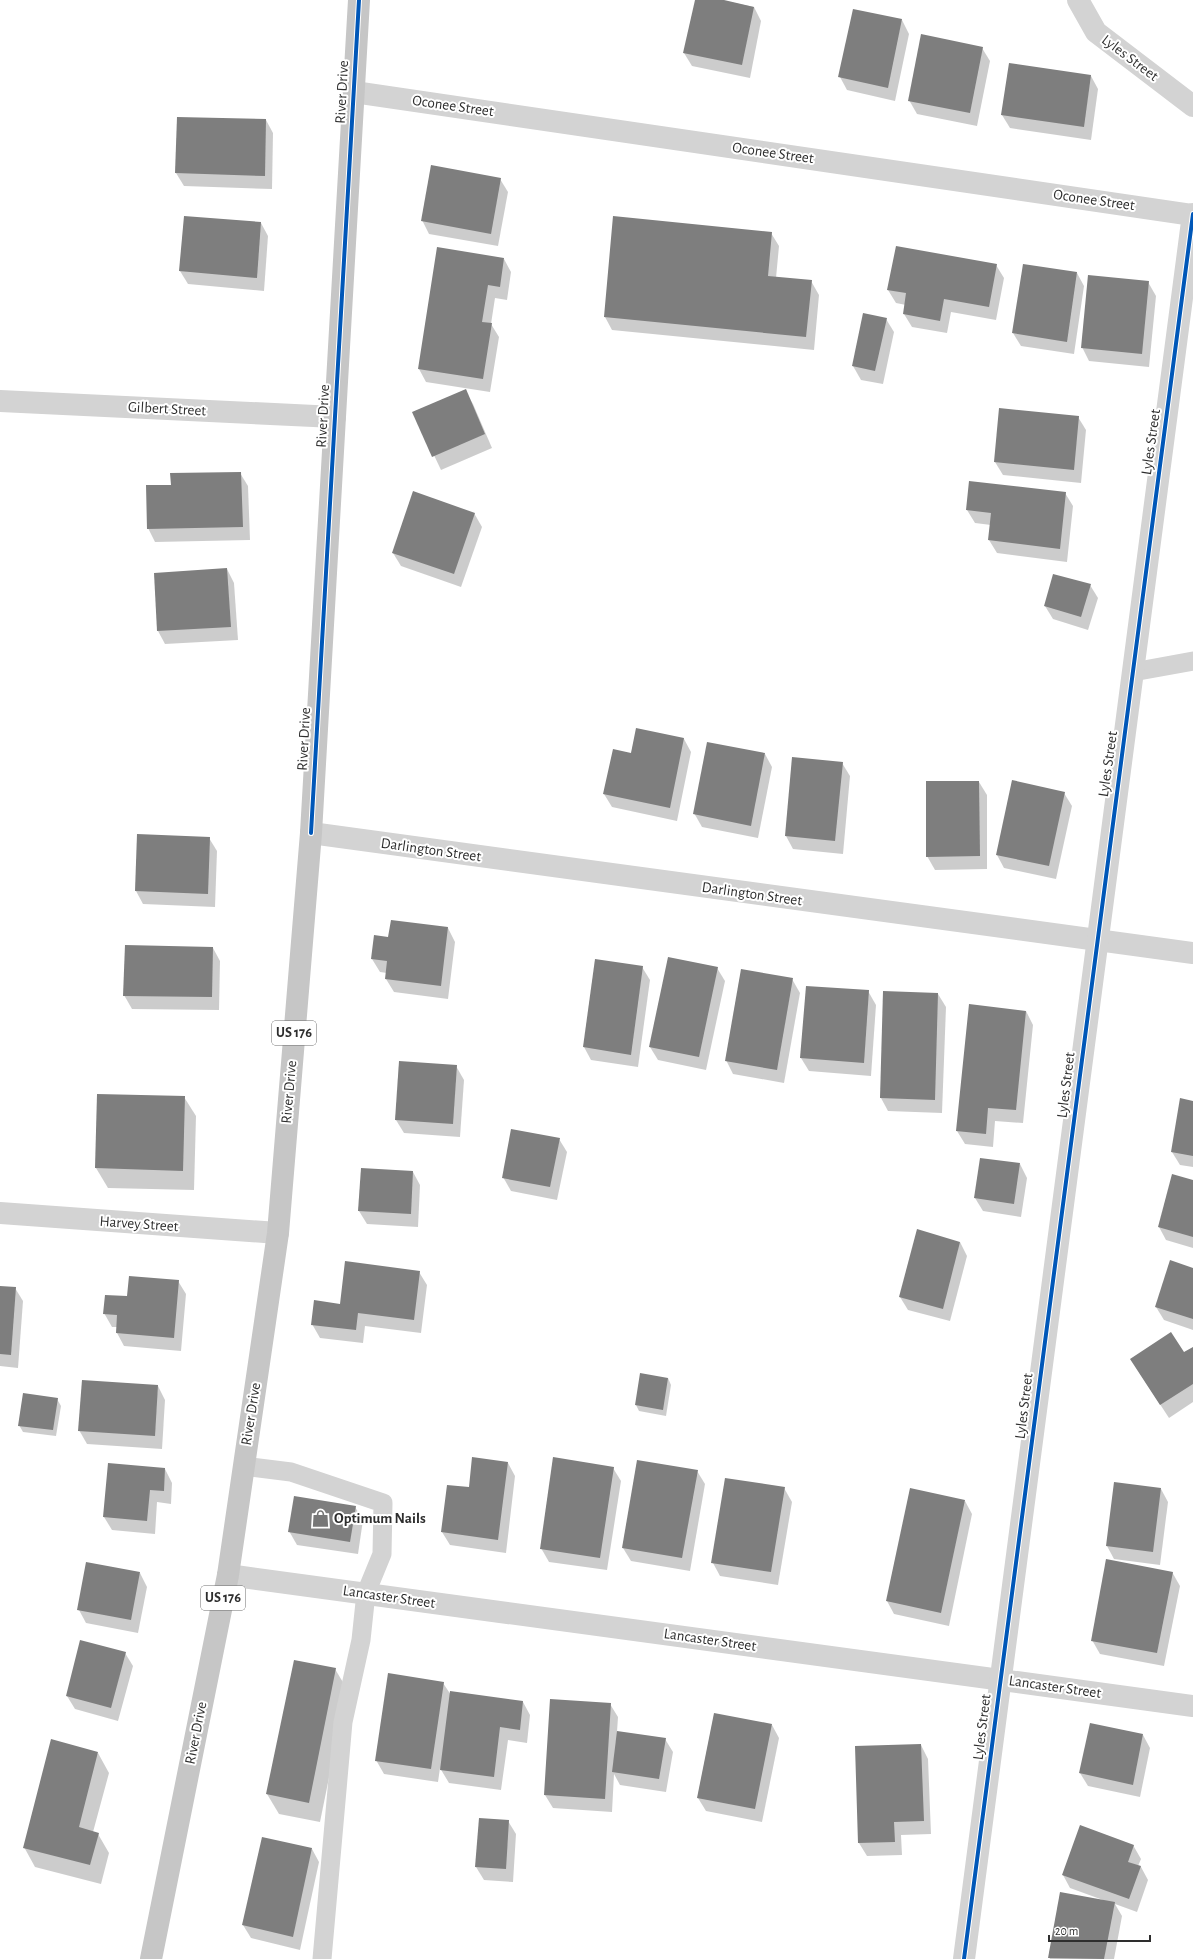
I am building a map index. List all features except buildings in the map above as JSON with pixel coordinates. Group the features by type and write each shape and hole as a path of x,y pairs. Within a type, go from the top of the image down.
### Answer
{"main road":[{"name":"River Drive","path":"151,1959 228,1575 278,1233 311,833 359,0"}],"street":[{"name":"Lyles Street","path":"1078,0 1096,32 1193,106"},
{"name":"Oconee Street","path":"354,92 1193,214"},
{"name":"Lyles Street","path":"964,1959 1193,214"},
{"name":"Gilbert Street","path":"0,401 335,417"},
{"name":"Darlington Street","path":"311,833 1193,953"},
{"name":"Harvey Street","path":"0,1213 278,1233"},
{"name":"Lancaster Street","path":"228,1575 1193,1706"}],"lane":[{"path":"1133,672 1193,661"},
{"path":"243,1466 291,1472 383,1503 382,1554 366,1593 361,1640 343,1722 322,1959"}],"cycle path":[{"path":"311,833 359,0"},
{"path":"964,1959 1193,214"}],"place":[{"name":"Optimum Nails","path":"321,1518"}]}
